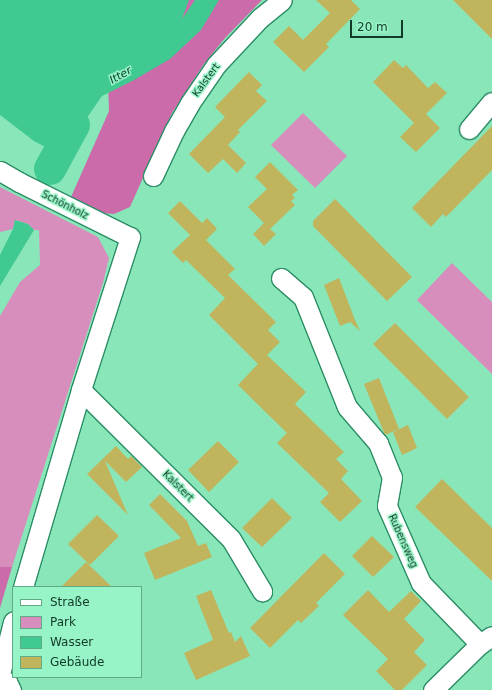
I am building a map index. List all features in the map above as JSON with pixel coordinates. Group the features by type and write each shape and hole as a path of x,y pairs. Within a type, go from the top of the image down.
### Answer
{"street":[{"name":"Kalstert","path":"153,176 174,131 190,103 216,65 260,18 282,0"},
{"path":"469,128 492,102"},
{"name":"Schönholz","path":"0,171 19,182 130,236 81,390"},
{"name":"Rubensweg","path":"281,278 303,297 347,407 378,443 392,477 387,506 421,583 486,640"},
{"name":"Kalstert","path":"81,390 232,539 262,592"},
{"path":"23,586 81,390"},
{"path":"0,674 12,626"},
{"path":"433,690 486,640"},
{"path":"0,678 7,682 11,690"}],"green space":[{"path":"303,113 347,156 315,188 271,145"},
{"path":"0,187 98,237 109,258 103,283 12,567 0,567 0,316 20,282 40,265 39,230 34,230 28,224 15,220 13,229 0,232"},
{"path":"452,263 492,302 492,374 417,300"}],"shaded area":[{"path":"105,0 262,0 225,38 204,64 172,113 130,207 114,214 102,213 71,197 109,111"},
{"path":"0,567 12,567 0,608"}],"water":[{"path":"0,0 189,0 182,19 195,0 219,0 201,30 170,59 134,80 102,96 73,138 61,159 61,166 48,161 53,151 34,141 0,115"},
{"path":"15,220 28,224 34,230 0,286 0,255 13,229"}],"building":[{"path":"316,0 351,0 360,9 326,44 329,47 304,72 273,42 289,26 303,40 330,13"},
{"path":"453,0 492,0 492,39"},
{"path":"394,60 403,68 406,65 428,88 435,82 447,93 426,114 440,128 416,152 400,137 414,123 373,82"},
{"path":"249,72 262,85 256,91 267,101 238,130 240,132 228,145 246,163 237,173 223,159 208,173 189,154 225,117 215,107"},
{"path":"492,126 492,170 446,217 443,214 431,227 412,208"},
{"path":"270,162 298,190 292,195 295,198 291,201 295,205 270,229 276,234 264,246 253,234 264,223 248,207 267,189 255,177"},
{"path":"335,199 412,277 387,301 313,226 313,221"},
{"path":"180,201 202,223 207,218 217,229 206,240 235,269 228,275 276,322 268,330 280,342 267,355 306,392 295,404 344,452 336,459 348,471 341,479 362,501 340,522 320,502 329,493 277,443 287,433 238,385 258,364 209,315 225,298 186,260 183,263 172,252 190,235 168,213"},
{"path":"339,278 360,331 350,322 340,326 324,285"},
{"path":"395,323 469,397 447,419 373,344"},
{"path":"379,378 399,429 385,435 364,384"},
{"path":"408,425 417,448 402,455 393,432"},
{"path":"218,441 239,462 209,492 188,470"},
{"path":"116,446 128,459 131,456 142,467 126,482 105,461 128,515 87,474"},
{"path":"442,479 492,528 492,581 415,507"},
{"path":"160,494 187,521 198,546 206,543 212,557 155,580 144,553 181,538 149,505"},
{"path":"272,498 292,518 262,547 242,528"},
{"path":"97,515 119,536 90,565 68,544"},
{"path":"372,536 394,557 373,577 352,556"},
{"path":"324,553 345,574 316,603 319,606 301,623 298,620 270,648 250,628"},
{"path":"86,562 111,586 62,586"},
{"path":"211,590 229,633 231,632 235,642 241,636 250,656 196,680 184,653 213,640 196,596"},
{"path":"368,590 389,612 411,591 421,601 404,619 425,640 414,652 427,665 402,690 395,690 376,671 388,659 343,615"}],"waterway":[{"name":"Itter","path":"50,169 74,125"}]}
